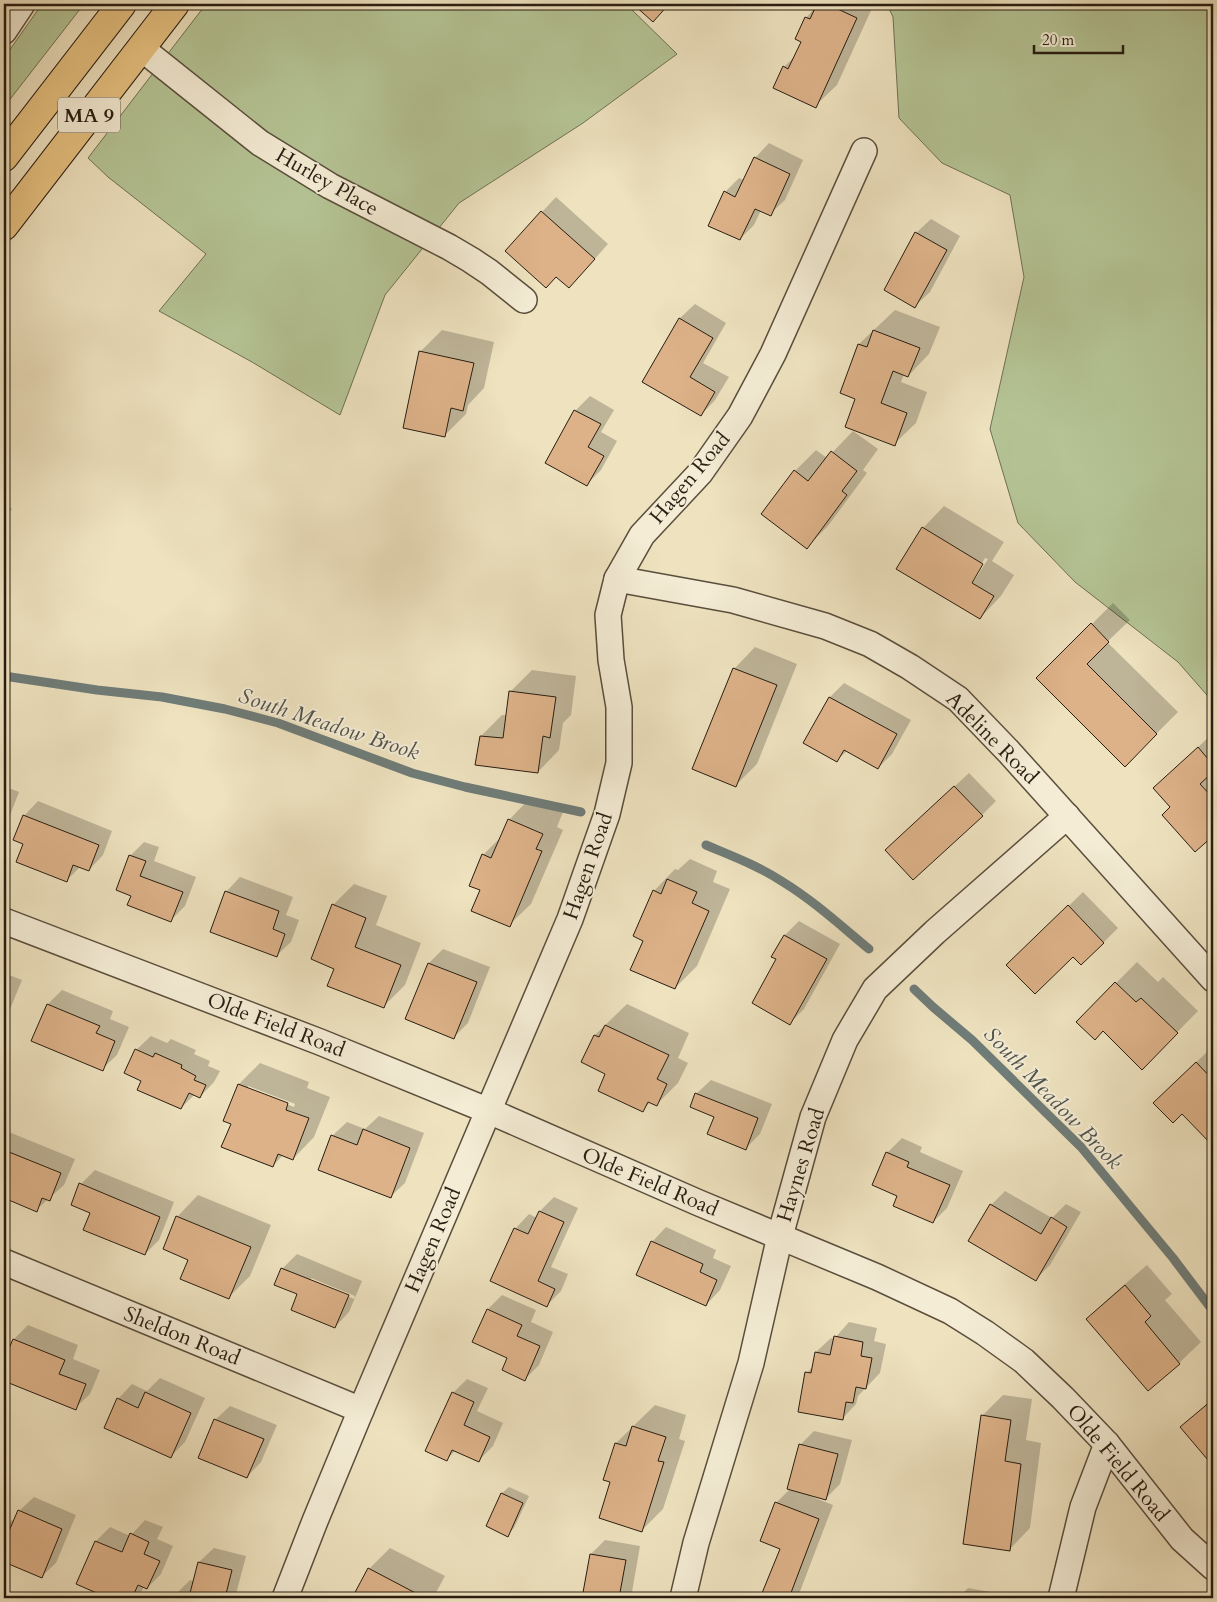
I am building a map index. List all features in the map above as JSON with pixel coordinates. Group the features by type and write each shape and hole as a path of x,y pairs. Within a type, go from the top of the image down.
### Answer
{"highway":[{"name":"MA 9","path":"4,157 122,4"},
{"name":"MA 9","path":"4,226 175,4"}],"street":[{"path":"4,31 22,4"},
{"name":"Hurley Place","path":"140,48 260,142 330,186 471,260 524,300"},
{"name":"Hagen Road","path":"285,1598 361,1410 570,919 607,814 619,763 619,707 610,660 608,615 617,579 642,535 700,473 740,416 773,354 864,151"},
{"name":"Adeline Road","path":"617,579 733,600 825,626 870,644 910,667 958,699 1010,752 1213,979"},
{"name":"Haynes Road","path":"683,1598 696,1543 751,1362 780,1236 813,1116 845,1040 875,989 935,932 1067,816"},
{"name":"Olde Field Road","path":"4,922 265,1020 489,1111 699,1203 877,1277 957,1315 1024,1361 1063,1398 1107,1444 1182,1539 1213,1567"},
{"name":"Sheldon Road","path":"4,1262 361,1410"},
{"path":"1061,1598 1083,1507 1107,1444"}],"green space":[{"path":"42,4 84,4 4,107 4,58"},
{"path":"206,4 626,4 677,54 583,123 459,203 385,295 340,415 252,362 159,311 206,254 108,177 88,158"},
{"path":"887,4 1213,4 1213,702 1178,662 1075,582 1018,523 990,429 1024,277 1010,195 942,163 899,118 893,17"}],"building":[{"path":"633,4 669,4 653,22"},
{"path":"817,4 827,4 857,18 816,108 773,88 783,66 788,69 801,42 795,39 805,17 810,19"},
{"path":"754,157 790,174 771,216 755,209 740,240 708,226 724,191 735,197"},
{"path":"541,211 595,259 569,288 556,277 546,288 505,251"},
{"path":"915,232 947,250 915,308 884,290"},
{"path":"679,318 713,338 690,377 715,392 701,416 642,382"},
{"path":"873,330 920,348 908,377 893,371 881,403 907,413 895,446 845,427 855,399 840,393 858,344 867,347"},
{"path":"419,351 474,363 463,411 451,408 445,437 403,428"},
{"path":"574,410 601,424 588,447 604,456 587,486 545,463"},
{"path":"831,451 857,471 842,491 847,495 807,549 761,514 794,470 808,481"},
{"path":"922,527 983,564 972,583 994,596 980,619 896,569"},
{"path":"1091,623 1109,642 1087,664 1157,734 1125,767 1036,678"},
{"path":"733,668 777,685 736,787 692,769"},
{"path":"509,691 556,697 550,738 543,736 538,773 475,765 480,736 503,738"},
{"path":"829,697 897,734 878,769 844,750 837,762 803,743"},
{"path":"1198,747 1213,765 1213,772 1200,784 1213,798 1213,836 1195,852 1162,815 1170,807 1153,788"},
{"path":"954,786 983,816 913,880 885,850"},
{"path":"23,815 99,845 89,871 73,865 67,882 16,862 23,844 13,840"},
{"path":"508,819 543,834 536,849 542,851 510,927 471,911 480,890 469,886 482,854 491,858"},
{"path":"129,855 146,861 140,876 183,892 171,922 127,905 131,896 116,890"},
{"path":"667,879 697,892 692,903 709,911 675,989 630,970 643,941 633,936 653,890 661,894"},
{"path":"225,891 279,911 273,929 285,934 277,957 210,932"},
{"path":"332,904 366,918 355,947 401,965 384,1008 327,986 334,969 311,959"},
{"path":"1068,905 1104,943 1081,965 1073,957 1035,994 1006,965"},
{"path":"784,935 827,959 790,1025 752,1003 776,959 771,957"},
{"path":"428,963 477,982 454,1039 405,1019"},
{"path":"1115,982 1136,1002 1141,998 1178,1033 1142,1070 1103,1031 1095,1040 1076,1022"},
{"path":"4,992 9,994 4,1007"},
{"path":"47,1004 100,1026 96,1033 115,1041 103,1071 31,1041"},
{"path":"605,1025 669,1055 657,1079 667,1084 657,1106 648,1102 643,1112 598,1091 605,1074 581,1062 594,1035 599,1037"},
{"path":"135,1049 153,1057 155,1053 182,1065 181,1068 196,1076 194,1080 206,1085 200,1098 189,1093 181,1109 137,1090 141,1081 124,1073"},
{"path":"1196,1062 1213,1080 1213,1146 1182,1114 1173,1123 1153,1103"},
{"path":"238,1084 288,1103 286,1110 309,1118 293,1160 278,1154 273,1167 221,1147 231,1124 223,1121"},
{"path":"695,1093 758,1118 746,1150 707,1134 714,1117 690,1107"},
{"path":"363,1129 410,1148 391,1198 318,1170 331,1135 357,1145"},
{"path":"4,1150 61,1173 50,1201 42,1198 37,1212 4,1198"},
{"path":"886,1152 909,1162 907,1167 950,1185 933,1223 893,1206 897,1196 872,1185"},
{"path":"79,1183 160,1217 145,1255 83,1230 90,1213 71,1205"},
{"path":"990,1204 1041,1234 1051,1217 1067,1227 1036,1281 968,1241"},
{"path":"539,1211 564,1222 538,1281 555,1289 547,1307 490,1281 514,1228 528,1234"},
{"path":"176,1216 251,1247 229,1299 180,1279 188,1260 163,1249"},
{"path":"651,1241 703,1264 700,1272 717,1280 706,1306 636,1275"},
{"path":"281,1268 349,1295 335,1328 291,1310 297,1294 274,1285"},
{"path":"1125,1285 1151,1316 1145,1322 1180,1364 1148,1391 1086,1319"},
{"path":"487,1309 522,1325 517,1336 540,1346 525,1381 502,1370 507,1358 472,1342"},
{"path":"834,1336 863,1342 861,1356 872,1358 866,1389 856,1387 853,1403 846,1402 843,1420 798,1412 805,1372 811,1373 815,1352 830,1355"},
{"path":"13,1339 65,1360 59,1374 86,1384 76,1410 4,1381 4,1360"},
{"path":"145,1392 191,1413 171,1458 104,1428 117,1398 138,1408"},
{"path":"452,1392 474,1402 464,1425 490,1437 479,1462 452,1450 447,1461 425,1451"},
{"path":"1211,1401 1213,1404 1213,1466 1180,1427"},
{"path":"981,1415 1011,1420 1005,1461 1021,1464 1010,1551 963,1544"},
{"path":"214,1419 264,1439 247,1478 198,1458"},
{"path":"632,1426 666,1437 658,1461 664,1462 642,1532 599,1518 610,1482 603,1480 615,1443 626,1446"},
{"path":"799,1444 838,1454 826,1500 787,1489"},
{"path":"501,1493 523,1503 508,1537 486,1526"},
{"path":"775,1502 819,1519 789,1598 760,1598 780,1549 760,1541"},
{"path":"18,1510 62,1529 42,1578 4,1562 4,1537 6,1538"},
{"path":"130,1533 149,1542 144,1554 160,1561 147,1589 138,1585 132,1598 108,1598 76,1584 95,1541 122,1552"},
{"path":"590,1554 626,1560 619,1598 582,1598"},
{"path":"198,1562 232,1570 225,1598 173,1598 175,1593 189,1597"},
{"path":"368,1568 425,1598 352,1598"}],"waterway":[{"name":"South Meadow Brook","path":"4,676 97,690 162,697 225,709 278,723 412,773 465,787 581,812"},
{"name":"South Meadow Brook","path":"706,845 774,876 816,905 869,949"},
{"name":"South Meadow Brook","path":"914,989 972,1040 1081,1147 1173,1258 1213,1311"}]}
